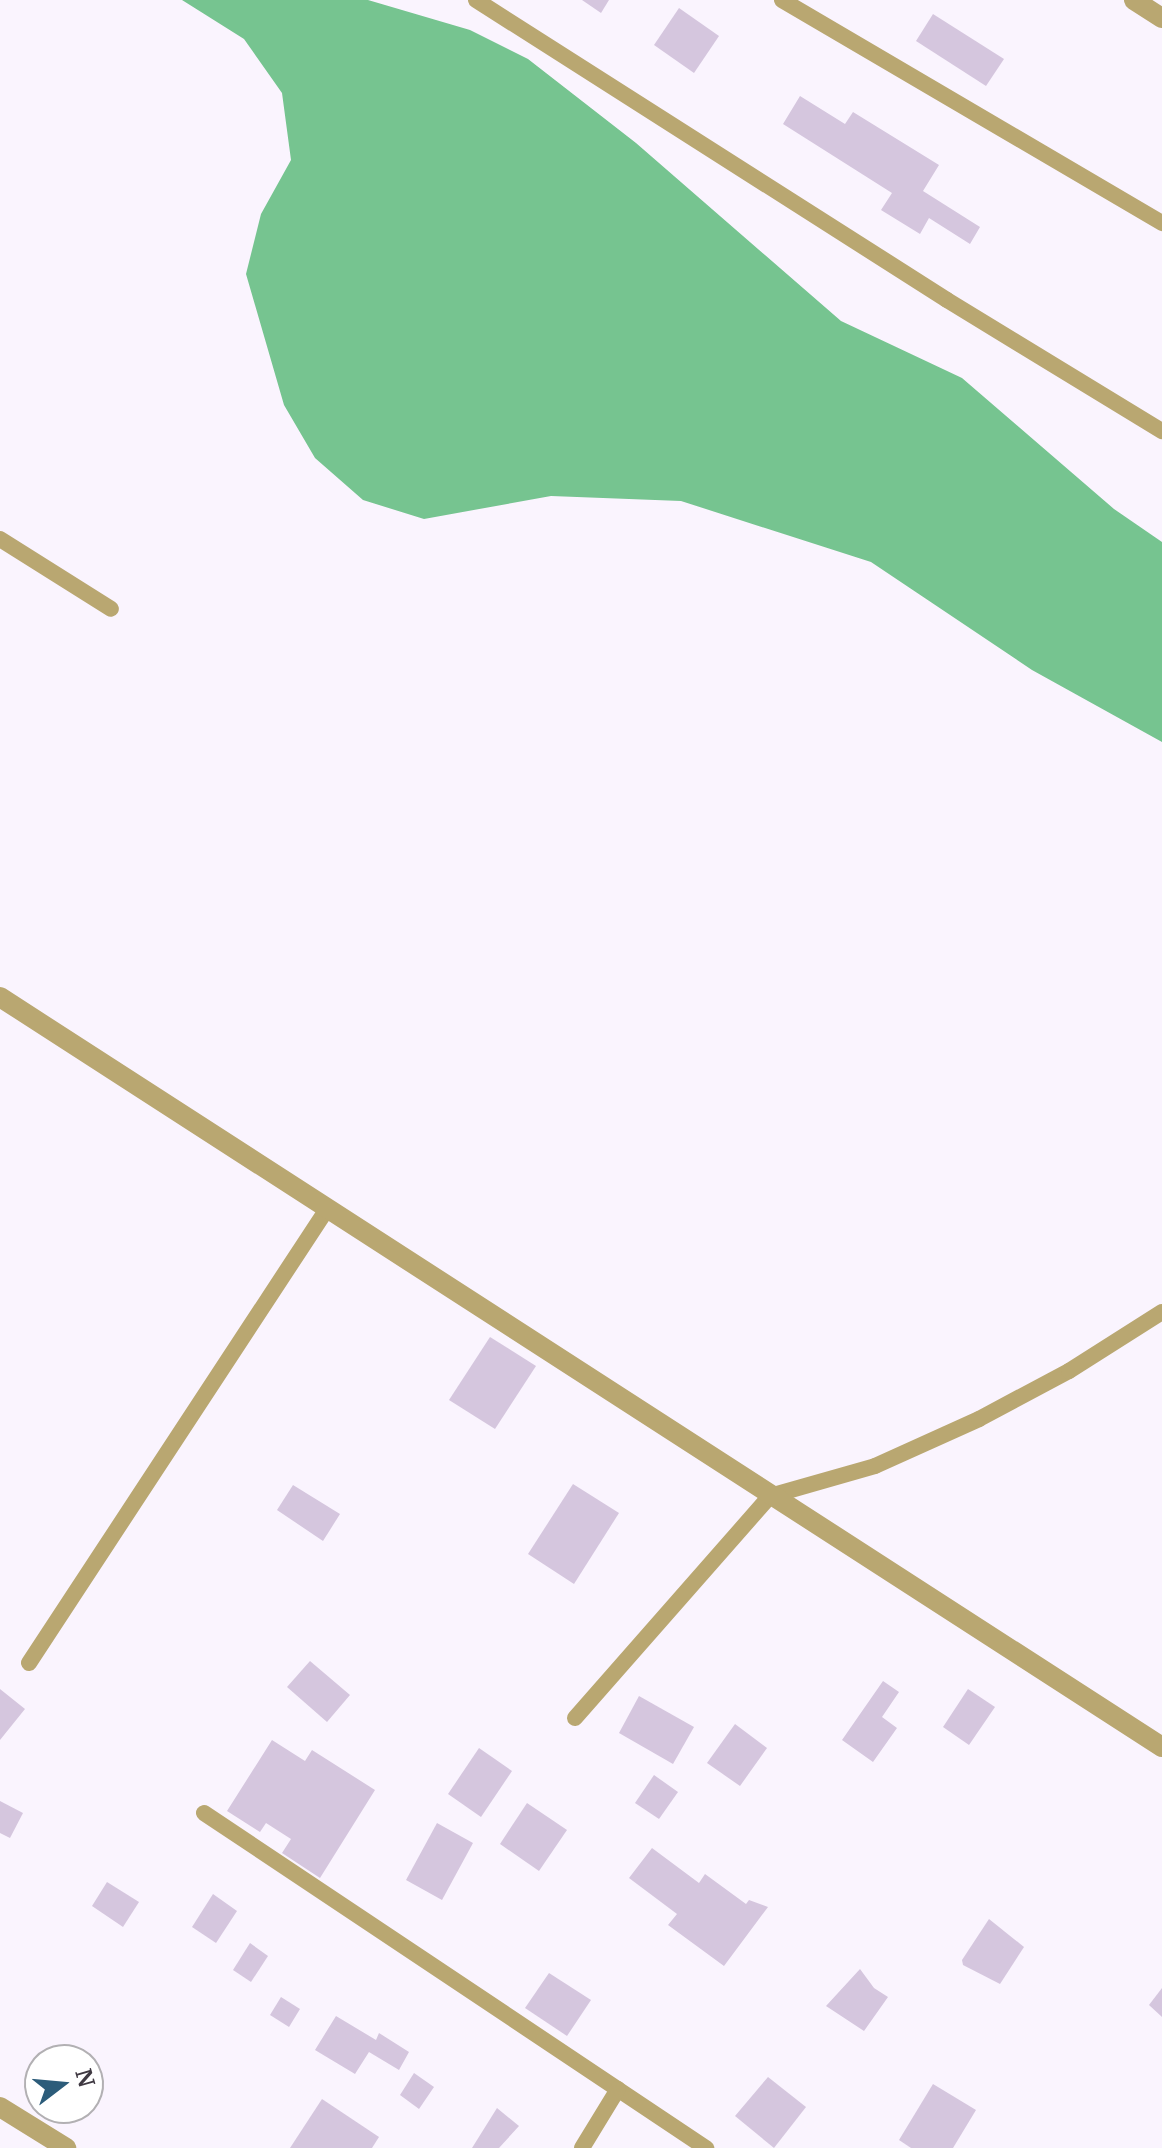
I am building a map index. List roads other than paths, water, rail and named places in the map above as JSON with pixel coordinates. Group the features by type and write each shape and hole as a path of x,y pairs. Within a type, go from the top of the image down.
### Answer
{"street":[{"path":"1134,0 1162,18"},
{"path":"0,997 1162,1747"},
{"path":"2,2113 66,2148"}],"lane":[{"path":"476,0 947,300 1162,431"},
{"path":"782,0 1162,223"},
{"path":"0,539 111,609"},
{"path":"29,1663 327,1209"},
{"path":"575,1718 770,1496 875,1466 979,1419 1069,1371 1162,1312"},
{"path":"204,1813 706,2148"},
{"path":"582,2148 618,2089"}]}
